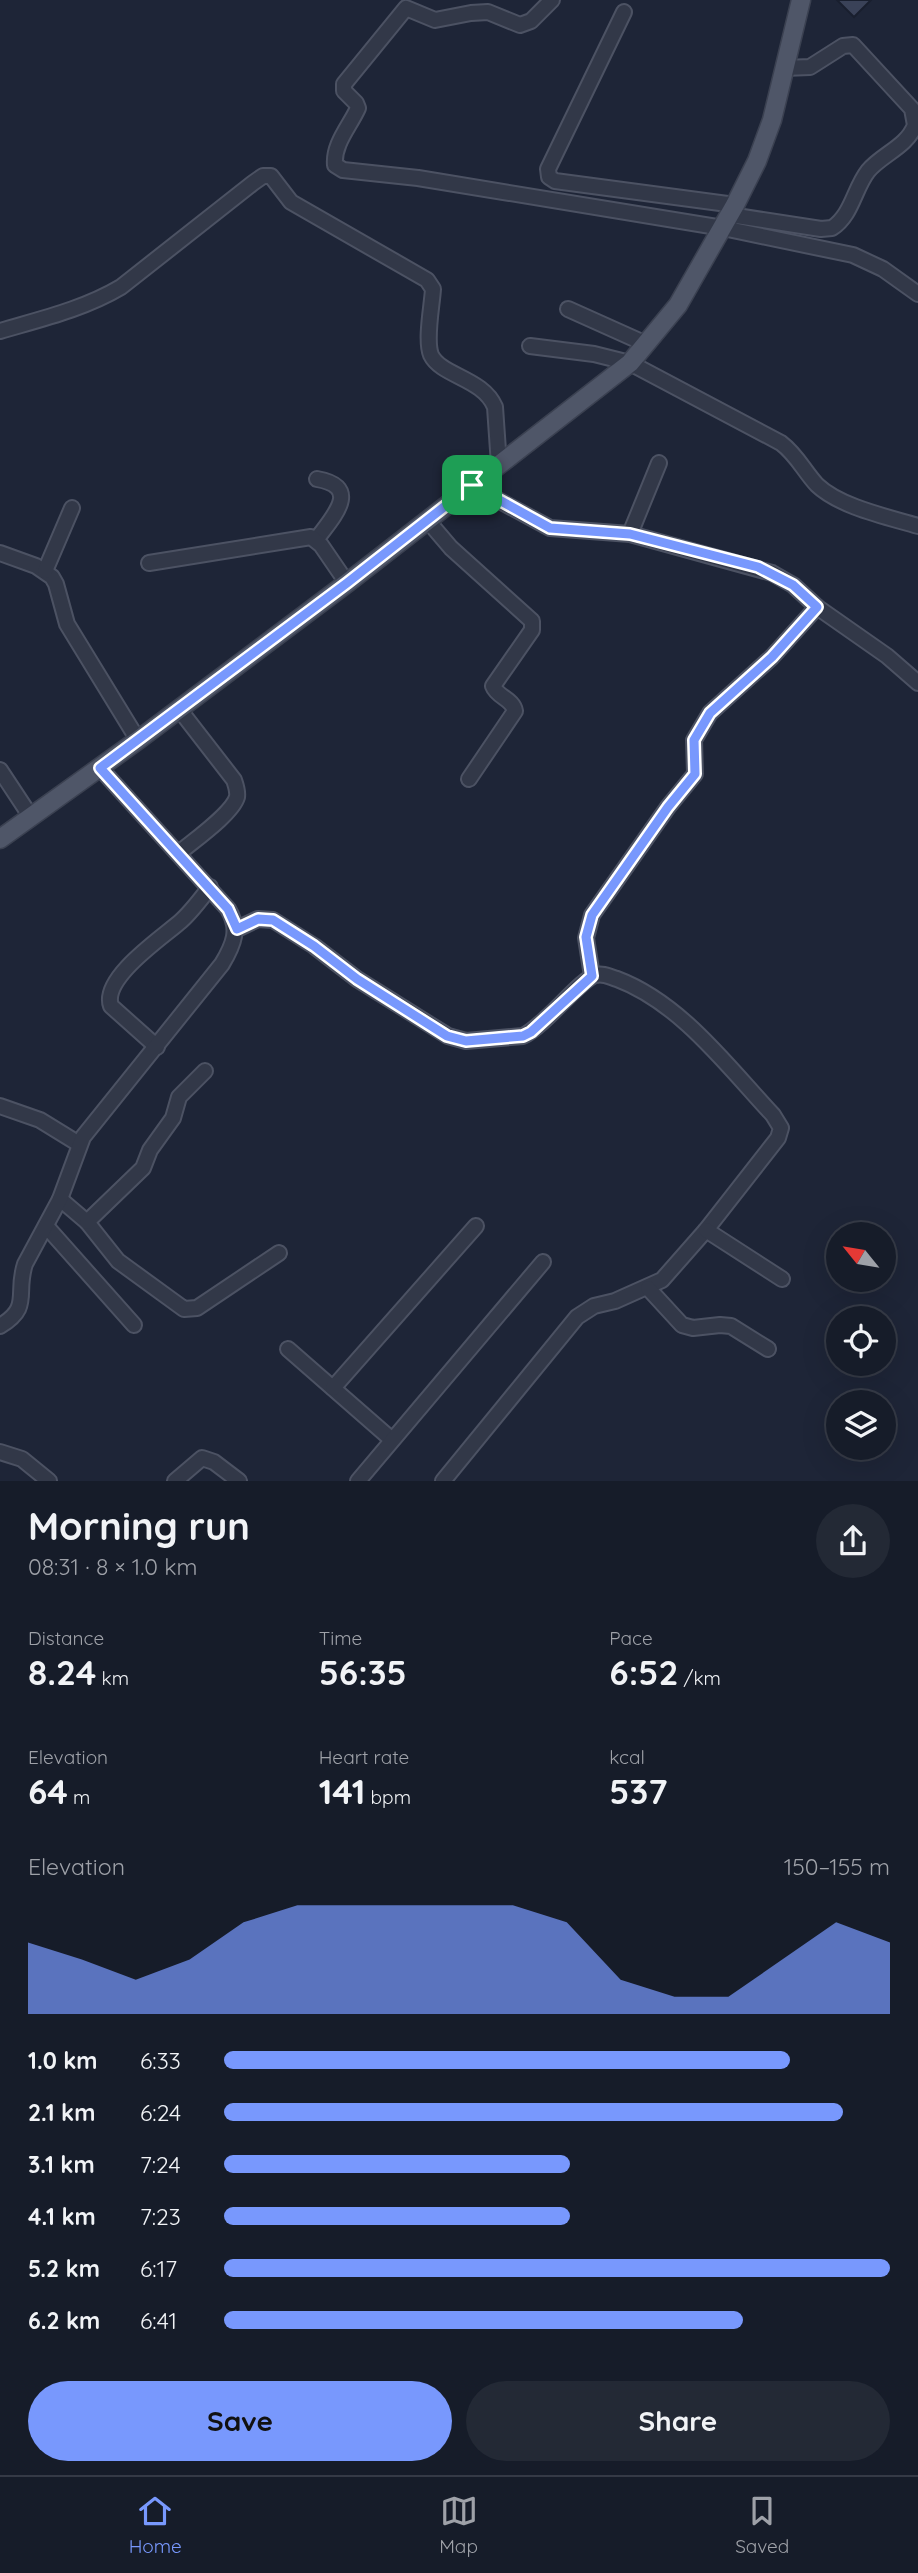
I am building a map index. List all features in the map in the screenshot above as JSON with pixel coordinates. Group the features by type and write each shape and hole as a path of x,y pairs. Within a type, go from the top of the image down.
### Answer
{"main road":[{"path":"0,839 138,740 347,583 629,363 678,305 729,216 767,136 801,0"}],"street":[{"path":"552,0 531,21 520,24 488,12 435,20 405,8 344,84 344,91 358,108 340,141 335,164 343,170 418,177 821,229 832,228 847,212 867,173 908,139 915,125 912,109 853,44 843,46 810,67 784,68"},
{"path":"624,12 548,169 549,177 555,181 729,216 853,255 883,269 918,294"},
{"path":"0,331 83,306 121,287 253,183 263,176 271,177 292,202 431,284 431,354 440,365 480,388 492,400 495,407 499,465"},
{"path":"568,309 646,344"},
{"path":"530,346 594,354 629,363 781,443 797,458 818,486 827,492 865,510 918,526"},
{"path":"630,534 659,463"},
{"path":"316,540 336,511 341,496 341,491 334,483 317,479"},
{"path":"472,485 550,528 630,534 758,567 793,585 817,607 887,656 918,683"},
{"path":"45,571 72,508"},
{"path":"428,520 451,548 533,621 532,630 492,686 496,693 513,705 515,711 469,779"},
{"path":"149,563 306,537 316,540 347,583"},
{"path":"0,554 15,557 45,571 56,584 66,624 138,740"},
{"path":"592,976 586,937 592,915 668,807 695,774 694,740 698,729 718,703 772,657 817,607"},
{"path":"179,709 233,780 237,799 227,812 179,853"},
{"path":"0,1326 19,1312 22,1273 60,1199 79,1144 96,1119 222,964 230,951 237,929 228,909 210,887 100,768"},
{"path":"0,770 31,817"},
{"path":"157,1047 111,1006 111,992 133,959 182,920 210,887"},
{"path":"237,929 258,919 273,920 437,1031 466,1041 523,1036 531,1032 592,976 604,975 628,984 671,1012 702,1039 779,1122 781,1128 778,1138 662,1280 608,1304 594,1306 578,1317 446,1480"},
{"path":"87,1222 143,1168 150,1150 173,1118 179,1097 205,1071"},
{"path":"0,1106 40,1120 79,1144"},
{"path":"60,1199 87,1222 118,1261 184,1310 197,1308 279,1253"},
{"path":"46,1226 134,1325"},
{"path":"333,1388 476,1226"},
{"path":"705,1230 782,1279"},
{"path":"358,1481 543,1262"},
{"path":"648,1288 682,1325 693,1328 730,1326 768,1349"},
{"path":"288,1349 391,1439"},
{"path":"0,1452 22,1459 49,1481"},
{"path":"175,1481 202,1458 214,1462 239,1481"}],"building":[{"path":"837,0 871,0 854,17"}],"route":[{"path":"472,485 550,528 630,534 758,567 793,585 817,607 772,657 718,703 698,729 694,740 695,774 668,807 592,915 586,937 592,976 531,1032 523,1036 466,1041 437,1031 273,920 258,919 237,929 228,909 210,887 100,768 347,583 472,485"}]}
